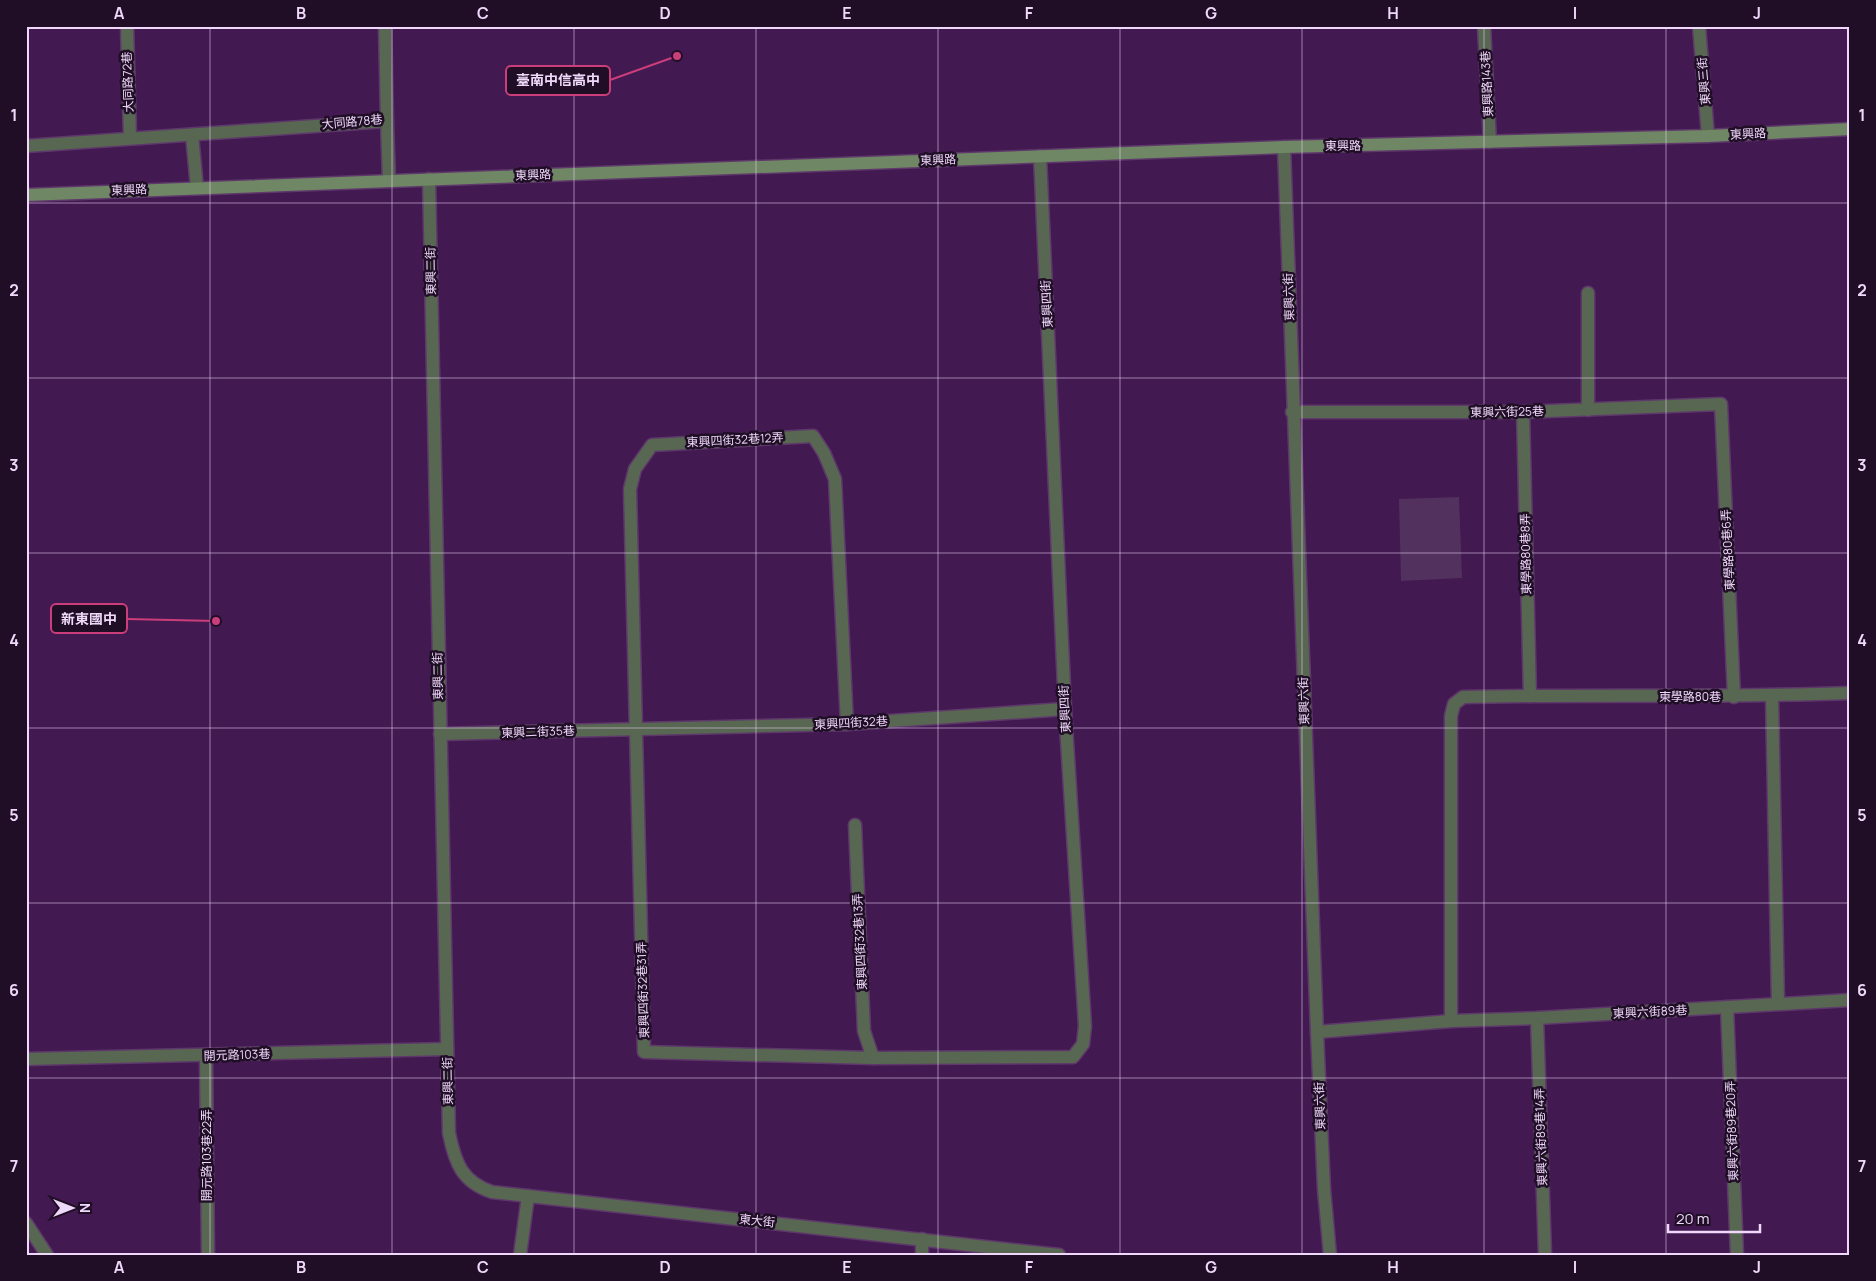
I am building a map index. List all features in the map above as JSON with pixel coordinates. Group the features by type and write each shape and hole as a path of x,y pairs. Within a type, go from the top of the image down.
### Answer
{"street":[{"name":"大同路72巷","path":"127,26 130,138"},
{"name":"大同路78巷","path":"26,146 387,121 385,26"},
{"name":"東興路143巷","path":"1484,26 1490,142"},
{"name":"東興三街","path":"1699,26 1708,136"},
{"path":"387,121 389,180"},
{"name":"東興路","path":"26,195 1284,147 1708,136 1850,129"},
{"path":"192,135 197,188"},
{"name":"東興六街","path":"1284,147 1292,412 1317,1032 1324,1189 1330,1255"},
{"name":"東興四街","path":"873,1058 1073,1057 1083,1044 1086,1026 1065,709 1040,156"},
{"name":"東興二街","path":"429,179 449,1133 452,1150 462,1171"},
{"path":"1588,293 1588,410"},
{"name":"東興六街25巷","path":"1292,412 1523,412 1721,404"},
{"name":"東學路80巷6弄","path":"1721,404 1734,696"},
{"name":"東學路80巷8弄","path":"1523,412 1530,696"},
{"name":"東興四街32巷12弄","path":"636,729 630,489 635,469 652,445 813,436 824,453 835,479 847,724"},
{"name":"東學路80巷","path":"1530,696 1772,696 1850,693"},
{"path":"1450,1021 1450,716 1454,704 1463,698 1530,696"},
{"path":"1772,696 1778,1003"},
{"name":"東興四街32巷","path":"636,729 847,724 1065,709"},
{"name":"東興二街35巷","path":"440,734 636,729"},
{"name":"東興四街32巷31弄","path":"636,729 644,1052 873,1058"},
{"name":"東興四街32巷13弄","path":"855,825 864,1031 873,1058"},
{"name":"東興六街89巷","path":"1317,1032 1450,1021 1537,1018 1850,1000"},
{"name":"東興六街89巷20弄","path":"1727,1007 1737,1255"},
{"name":"東興六街89巷14弄","path":"1537,1018 1545,1255"},
{"name":"開元路103巷","path":"26,1059 447,1049"},
{"name":"開元路103巷22弄","path":"206,1056 208,1255"},
{"name":"東大街","path":"462,1171 475,1186 492,1192 1059,1255"},
{"path":"520,1255 528,1196"},
{"path":"26,1223 47,1255"},
{"path":"922,1239 922,1255"}],"building":[{"path":"1459,497 1462,578 1401,581 1399,499"}],"place":[{"name":"臺南中信高中","path":"677,56"},
{"name":"新東國中","path":"216,621"}]}
